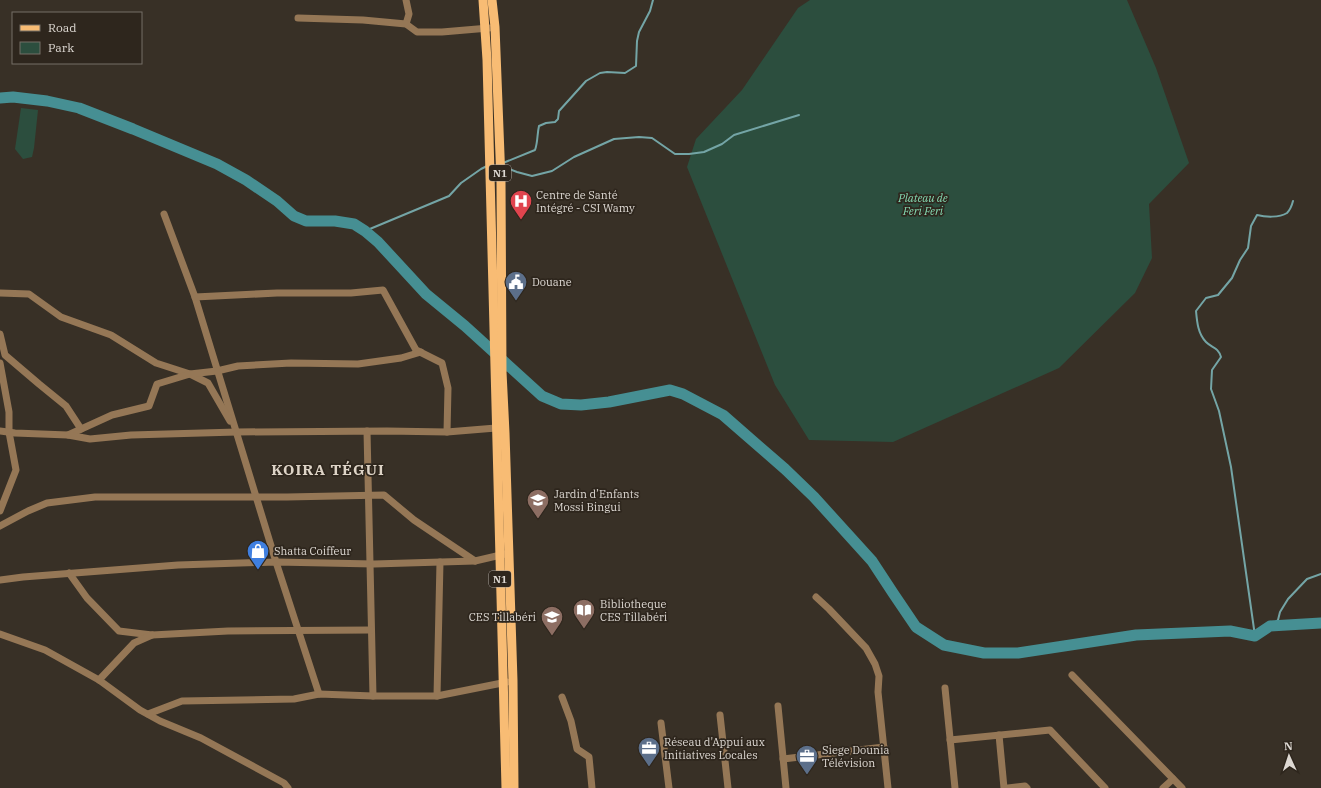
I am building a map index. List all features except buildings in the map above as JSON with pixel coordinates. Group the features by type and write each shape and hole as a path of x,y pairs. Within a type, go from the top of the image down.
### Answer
{"main road":[{"name":"N1","path":"483,0 490,27"},
{"name":"N1","path":"492,0 490,27 498,371 514,788"},
{"name":"N1","path":"498,371 496,428 504,554"},
{"name":"N1","path":"506,788 509,682"}],"street":[{"path":"406,0 409,14 406,24"},
{"path":"298,18 363,20 406,24 417,32 442,32 490,27"},
{"path":"164,214 195,297 276,562 319,694"},
{"path":"195,297 277,293 351,293 383,290 416,350 442,363 448,388 447,432"},
{"path":"0,292 29,294 61,317 110,335 156,363 190,374 208,383 237,432"},
{"path":"0,334 5,355 66,406 81,429"},
{"path":"68,435 112,415 149,406 157,384 190,374 217,371 238,366 263,364 358,364 400,358 421,352"},
{"path":"0,363 9,412 9,432 16,470 0,511"},
{"path":"0,430 9,432 68,435 90,439 131,435 237,432 447,432 496,428"},
{"path":"367,431 373,696"},
{"path":"0,526 28,510 47,504 95,497 384,495 414,520 476,561"},
{"path":"0,520 12,519"},
{"path":"0,580 178,565 276,562 370,564 476,561 504,554"},
{"path":"437,696 440,562"},
{"path":"69,573 87,598 106,616 119,632 152,635 228,631 371,630"},
{"path":"816,597 866,648 875,664 879,676 878,692 888,788"},
{"path":"0,634 46,650 99,680 160,721 201,738 284,783 288,788"},
{"path":"99,680 134,643 152,635"},
{"path":"1072,675 1182,788"},
{"path":"148,714 182,701 294,698 319,694 437,696 509,682"},
{"path":"945,688 955,788"},
{"path":"562,697 571,721 577,749 589,757 592,788"},
{"path":"778,706 786,788"},
{"path":"720,715 728,788"},
{"path":"661,723 669,788"},
{"path":"950,740 1050,730 1105,788"},
{"path":"999,735 1004,788"},
{"path":"783,759 884,747"},
{"path":"1163,788 1173,779"},
{"path":"1008,788 1025,786 1027,788"}],"green space":[{"name":"Plateau de Feri Feri","path":"810,0 1127,0 1156,68 1189,163 1149,204 1152,258 1135,293 1059,368 893,442 809,440 775,385 687,167 696,139 742,90 798,8"},
{"path":"21,108 38,110 32,157 23,159 15,149"}],"waterway":[{"path":"503,163 535,150 539,126 546,123 555,122 558,119 559,111 586,81 600,73 625,73 636,66 637,41 639,32 650,11 653,0"},
{"path":"0,98 13,97 47,101 79,108 217,164 246,180 277,201 294,216 306,221 335,221 354,224 378,242 426,294 465,326 542,396 561,404 581,405 609,402 670,390 683,394 723,415 785,469 814,497 872,561 916,627 944,645 984,653 1018,653 1136,635 1230,631 1255,636 1270,626 1321,623"},
{"path":"504,167 532,176 552,171 574,157 614,139 639,137 652,138 675,154 704,152 722,144 734,135 799,115"},
{"path":"365,231 449,196 461,183 487,166"},
{"path":"1255,636 1231,467 1219,411 1211,389 1212,370 1221,357 1218,351 1203,339 1197,324 1196,311 1206,298 1218,295 1232,278 1240,260 1248,248 1251,226 1257,215 1272,217 1284,215 1289,210 1293,201"},
{"path":"1270,626 1278,620 1280,612 1288,599 1307,579 1321,574"}],"place":[{"name":"Centre de Santé Intégré - CSI Wamy","path":"521,220"},
{"name":"Douane","path":"516,302"},
{"name":"Jardin d’Enfants Mossi Bingui","path":"538,520"},
{"name":"Shatta Coiffeur","path":"258,570"},
{"name":"Bibliotheque CES Tillabéri","path":"584,630"},
{"name":"CES Tillabéri","path":"552,636"},
{"name":"Réseau d'Appui aux Initiatives Locales","path":"649,768"},
{"name":"Siege Dounia Télévision","path":"807,776"}],"district":[{"name":"KOIRA TÉGUI","path":"328,470"}]}
